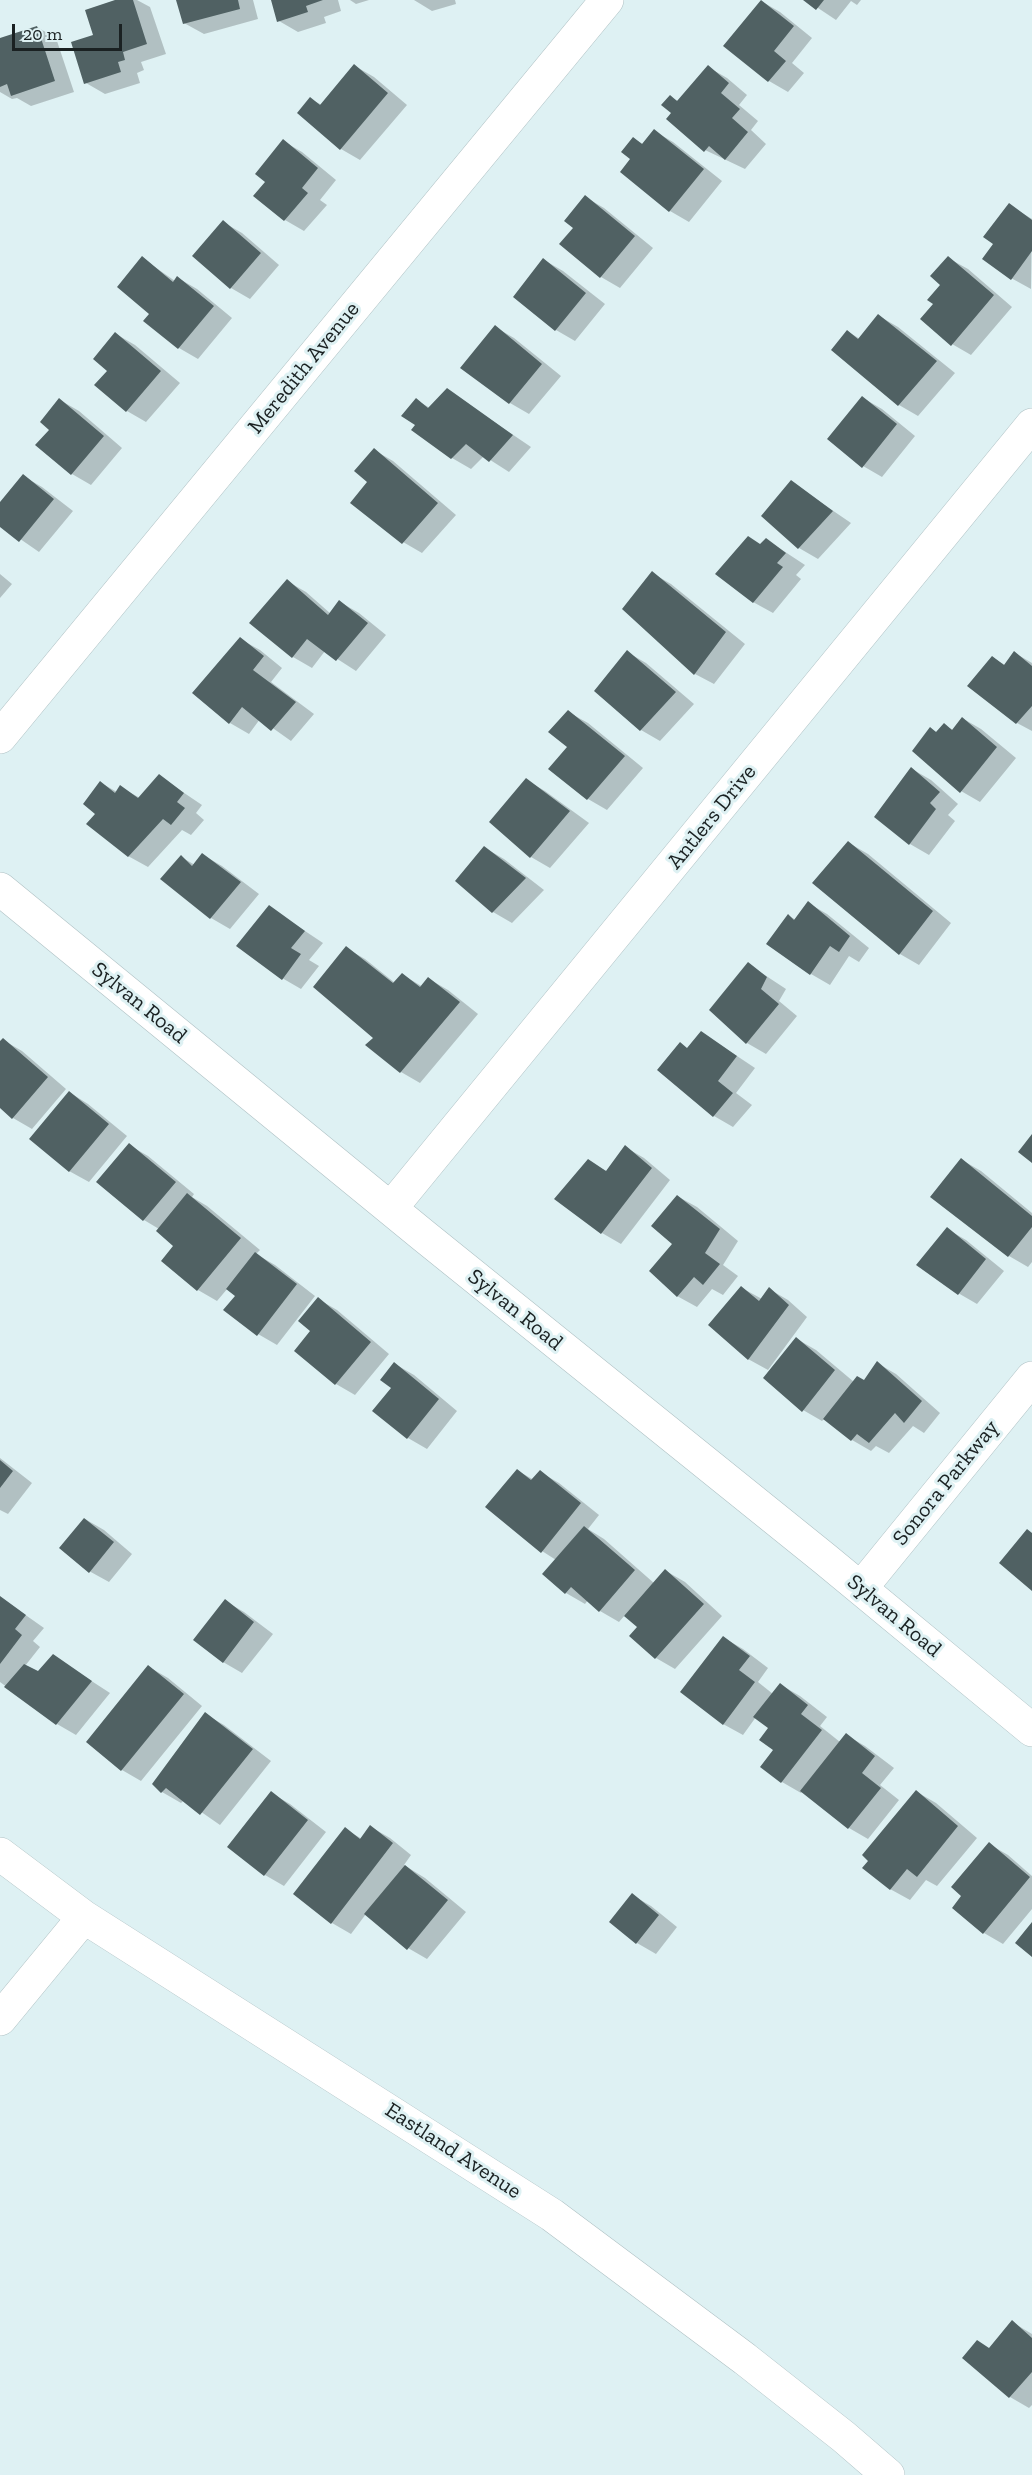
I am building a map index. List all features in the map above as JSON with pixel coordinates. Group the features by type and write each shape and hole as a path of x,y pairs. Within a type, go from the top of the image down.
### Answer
{"street":[{"name":"Meredith Avenue","path":"0,737 607,0"},
{"name":"Antlers Drive","path":"391,1208 1032,425"},
{"name":"Sylvan Road","path":"0,889 861,1588 1032,1730"},
{"name":"Sonora Parkway","path":"861,1588 1032,1378"},
{"name":"Eastland Avenue","path":"0,1854 84,1917 552,2215 745,2359 888,2475"},
{"path":"0,2019 84,1917"}],"building":[{"path":"115,0 133,0 147,44 123,52 125,60 118,62 121,72 84,84 71,42 93,35 85,10"},
{"path":"176,0 238,0 240,9 183,24"},
{"path":"271,0 323,0 306,6 308,12 277,22"},
{"path":"761,0 794,26 774,51 786,61 768,82 723,46"},
{"path":"803,0 824,0 816,10"},
{"path":"37,26 55,81 11,96 7,84 0,87 0,38"},
{"path":"354,64 388,93 340,150 297,113 310,97 320,105"},
{"path":"708,65 729,83 721,93 740,109 732,118 748,132 725,160 709,146 704,152 666,119 671,113 661,105 670,95 677,101"},
{"path":"654,129 704,169 669,212 620,172 630,159 621,152 633,137 642,144"},
{"path":"283,139 318,168 302,188 308,193 284,221 253,196 265,182 255,174"},
{"path":"585,195 635,236 600,278 559,244 573,228 564,221"},
{"path":"1009,203 1032,220 1032,251 1011,280 982,259 993,244 983,237"},
{"path":"223,220 261,253 230,289 192,256"},
{"path":"142,256 173,282 177,276 214,306 178,349 143,321 149,314 117,287"},
{"path":"948,256 994,295 951,346 920,319 933,304 927,300 940,285 930,276"},
{"path":"543,258 586,293 555,331 513,297"},
{"path":"878,314 937,361 898,406 831,350 847,330 858,339"},
{"path":"495,325 542,364 509,404 460,368"},
{"path":"115,332 161,371 126,412 94,385 107,371 93,359"},
{"path":"447,388 513,435 489,462 466,444 451,459 411,430 415,425 401,416 416,398 428,408"},
{"path":"862,396 897,424 862,468 827,439"},
{"path":"59,398 104,436 71,475 35,445 49,430 40,422"},
{"path":"374,448 438,503 402,544 350,503 367,482 354,471"},
{"path":"23,474 54,499 19,542 0,527 0,502"},
{"path":"791,480 833,511 798,549 761,516"},
{"path":"748,536 760,544 766,538 786,553 777,563 783,567 753,603 715,574"},
{"path":"652,571 726,632 694,675 622,609"},
{"path":"287,579 328,615 339,600 368,623 336,661 307,639 292,658 249,623"},
{"path":"240,637 264,656 253,670 296,702 271,731 242,707 229,724 192,693"},
{"path":"627,650 676,692 640,731 594,691"},
{"path":"1014,651 1032,666 1032,706 1016,724 967,686 992,656 1004,665"},
{"path":"568,710 625,756 587,800 548,769 567,747 548,732"},
{"path":"962,717 997,747 960,793 912,751 930,727 936,732 944,723 952,730"},
{"path":"911,767 940,792 930,803 936,809 909,845 874,817"},
{"path":"159,774 184,793 177,802 185,808 171,825 163,819 128,857 86,824 95,814 83,804 100,781 115,793 120,785 138,798"},
{"path":"526,778 570,811 530,858 489,822"},
{"path":"848,841 933,911 899,955 812,883"},
{"path":"484,846 526,878 492,913 455,881"},
{"path":"202,853 241,882 210,919 160,879 181,855 192,866"},
{"path":"808,901 850,936 839,952 830,946 810,975 766,944 788,914 794,920"},
{"path":"269,905 305,931 291,948 301,954 282,980 236,946"},
{"path":"346,946 393,983 402,973 420,987 428,977 460,1002 400,1073 365,1045 373,1038 313,987"},
{"path":"748,962 767,977 761,989 779,1004 746,1044 709,1010"},
{"path":"701,1031 737,1056 718,1081 733,1093 713,1117 657,1070 680,1042 687,1048"},
{"path":"3,1038 48,1077 12,1119 0,1108 0,1041"},
{"path":"69,1091 109,1124 69,1172 29,1139"},
{"path":"1032,1134 1032,1163 1018,1152"},
{"path":"129,1143 176,1182 143,1221 96,1182"},
{"path":"625,1145 652,1168 601,1234 554,1199 588,1159 606,1171"},
{"path":"961,1158 1032,1216 1032,1227 1008,1257 930,1197"},
{"path":"187,1193 241,1238 197,1291 161,1261 173,1246 156,1231"},
{"path":"677,1195 720,1229 705,1253 720,1264 703,1285 694,1277 677,1297 649,1271 672,1244 651,1226"},
{"path":"947,1227 986,1259 958,1295 916,1265"},
{"path":"255,1252 297,1284 257,1336 223,1310 235,1296 226,1289"},
{"path":"741,1286 759,1301 769,1287 789,1305 748,1360 708,1325"},
{"path":"318,1297 371,1342 335,1385 294,1351 310,1331 298,1321"},
{"path":"796,1337 835,1370 802,1412 763,1378"},
{"path":"877,1361 922,1401 904,1423 895,1413 869,1443 857,1434 851,1441 823,1419 857,1376 864,1380"},
{"path":"394,1362 439,1399 407,1439 372,1411 391,1388 380,1380"},
{"path":"0,1460 13,1471 0,1488"},
{"path":"517,1469 531,1480 540,1470 581,1503 541,1553 485,1507"},
{"path":"84,1518 114,1542 89,1573 59,1548"},
{"path":"584,1526 635,1570 599,1612 571,1587 565,1594 542,1574"},
{"path":"1027,1529 1032,1533 1032,1591 999,1563"},
{"path":"665,1569 704,1604 655,1659 629,1636 637,1627 624,1616"},
{"path":"0,1596 26,1615 15,1629 22,1635 0,1664"},
{"path":"225,1599 254,1622 223,1663 193,1640"},
{"path":"723,1636 750,1656 739,1670 755,1682 723,1725 680,1692"},
{"path":"53,1654 92,1681 56,1725 4,1687 24,1664 38,1671"},
{"path":"148,1665 184,1694 121,1771 86,1742"},
{"path":"780,1683 808,1705 801,1714 822,1730 781,1783 760,1767 773,1750 759,1740 768,1728 753,1717"},
{"path":"205,1712 253,1749 200,1815 166,1788 161,1793 152,1784"},
{"path":"846,1733 875,1756 862,1773 881,1788 848,1829 800,1791"},
{"path":"916,1790 958,1826 917,1877 907,1869 890,1890 862,1868 868,1861 862,1855"},
{"path":"271,1791 308,1820 264,1876 227,1847"},
{"path":"370,1825 393,1843 331,1924 293,1894 345,1827 360,1839"},
{"path":"989,1842 1030,1877 983,1934 952,1908 961,1896 951,1887"},
{"path":"405,1865 448,1900 407,1950 364,1914"},
{"path":"632,1893 659,1915 636,1944 609,1922"},
{"path":"1032,1922 1032,1957 1015,1943"},
{"path":"1012,2320 1032,2338 1032,2372 1009,2398 962,2358 977,2340 989,2348"}]}
